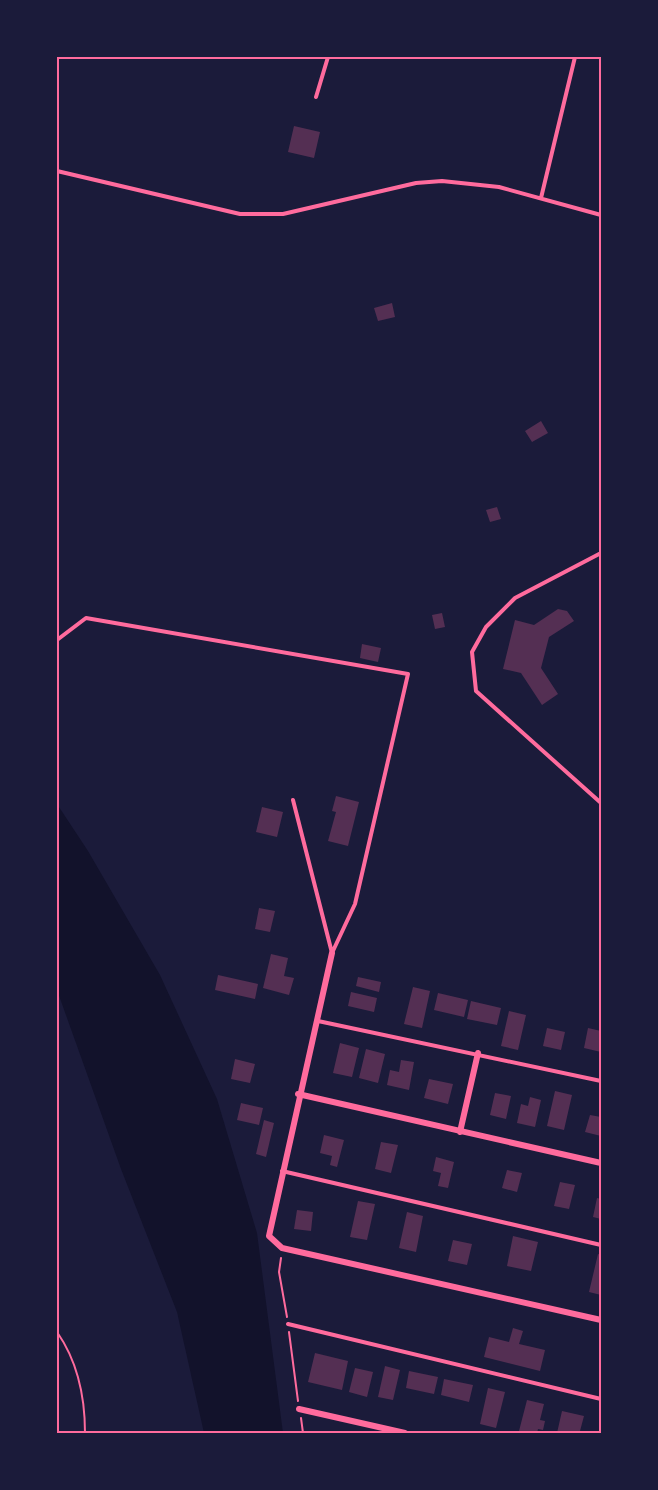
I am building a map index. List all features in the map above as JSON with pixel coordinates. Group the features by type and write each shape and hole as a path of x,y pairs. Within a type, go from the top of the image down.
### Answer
{"street":[{"path":"332,953 298,1094 269,1236 282,1248 601,1320"},
{"path":"460,1132 478,1053"},
{"path":"298,1094 601,1163"},
{"path":"299,1409 405,1433"}],"lane":[{"path":"316,98 328,57"},
{"path":"541,198 575,57"},
{"path":"57,171 221,212 258,216 312,208 416,183 442,181 488,185 601,215"},
{"path":"601,553 515,598 486,627 472,652 476,691 601,803"},
{"path":"57,640 86,618 408,674 356,904 332,953"},
{"path":"293,800 332,953"},
{"path":"317,1020 601,1081"},
{"path":"281,1171 601,1245"},
{"path":"288,1324 601,1399"}],"path":[{"path":"282,1248 279,1272 303,1433"},
{"path":"57,1332 82,1386 84,1433"}],"shaded area":[{"path":"57,804 88,851 160,975 217,1099 257,1233 283,1433 204,1433 177,1312 121,1169 57,990"}],"building":[{"path":"294,126 320,132 314,158 288,152"},
{"path":"392,303 395,317 378,321 374,308"},
{"path":"541,421 548,433 532,442 525,431"},
{"path":"497,507 501,519 490,522 486,510"},
{"path":"558,609 567,611 574,621 549,637 541,668 558,694 542,705 521,673 503,669 515,620 534,625"},
{"path":"442,613 445,627 435,629 432,615"},
{"path":"362,644 381,648 378,662 360,658"},
{"path":"336,796 359,802 348,846 328,841 336,812 332,811"},
{"path":"262,807 283,812 277,837 256,832"},
{"path":"259,908 275,911 270,932 255,929"},
{"path":"271,954 288,958 284,976 294,978 289,995 263,988"},
{"path":"218,975 258,984 255,999 215,990"},
{"path":"358,977 381,982 379,992 356,986"},
{"path":"413,987 430,991 422,1028 404,1024"},
{"path":"351,992 377,998 374,1012 348,1006"},
{"path":"438,993 468,1000 464,1017 434,1010"},
{"path":"471,1001 501,1008 497,1025 467,1019"},
{"path":"509,1011 526,1015 518,1050 501,1046"},
{"path":"547,1028 565,1032 561,1050 543,1046"},
{"path":"588,1028 601,1031 601,1052 584,1048"},
{"path":"340,1043 359,1048 352,1077 333,1073"},
{"path":"366,1049 385,1054 378,1083 359,1078"},
{"path":"235,1059 255,1064 250,1083 231,1079"},
{"path":"401,1060 414,1062 409,1090 387,1085 390,1070 399,1072"},
{"path":"429,1079 453,1084 448,1104 424,1098"},
{"path":"555,1091 572,1095 564,1130 547,1126"},
{"path":"495,1093 511,1096 506,1119 490,1115"},
{"path":"530,1097 541,1100 535,1127 517,1123 521,1104 528,1106"},
{"path":"241,1103 263,1108 259,1125 237,1120"},
{"path":"590,1115 601,1117 601,1136 585,1132"},
{"path":"264,1120 274,1123 266,1157 256,1154"},
{"path":"324,1135 344,1140 337,1167 330,1165 332,1156 320,1153"},
{"path":"381,1142 398,1145 391,1173 375,1169"},
{"path":"436,1157 454,1162 448,1188 438,1186 441,1173 433,1171"},
{"path":"507,1170 522,1173 517,1192 502,1188"},
{"path":"560,1182 575,1185 569,1209 554,1206"},
{"path":"597,1198 601,1199 601,1219 593,1217"},
{"path":"358,1201 375,1204 367,1240 350,1237"},
{"path":"297,1210 313,1212 311,1231 294,1229"},
{"path":"407,1212 423,1216 416,1252 399,1248"},
{"path":"513,1236 538,1242 531,1271 507,1266"},
{"path":"453,1240 472,1244 467,1265 448,1261"},
{"path":"598,1254 601,1255 601,1295 589,1292"},
{"path":"513,1328 523,1331 519,1344 545,1350 540,1371 484,1357 489,1337 509,1342"},
{"path":"315,1353 348,1361 342,1390 308,1382"},
{"path":"385,1366 400,1370 393,1400 378,1397"},
{"path":"355,1368 373,1372 367,1397 349,1392"},
{"path":"409,1371 438,1377 434,1394 406,1388"},
{"path":"444,1379 473,1385 469,1402 441,1395"},
{"path":"488,1388 505,1392 496,1428 480,1424"},
{"path":"527,1400 544,1404 540,1420 545,1421 543,1430 538,1429 537,1433 519,1431"},
{"path":"562,1411 584,1416 580,1431 557,1433"}]}
